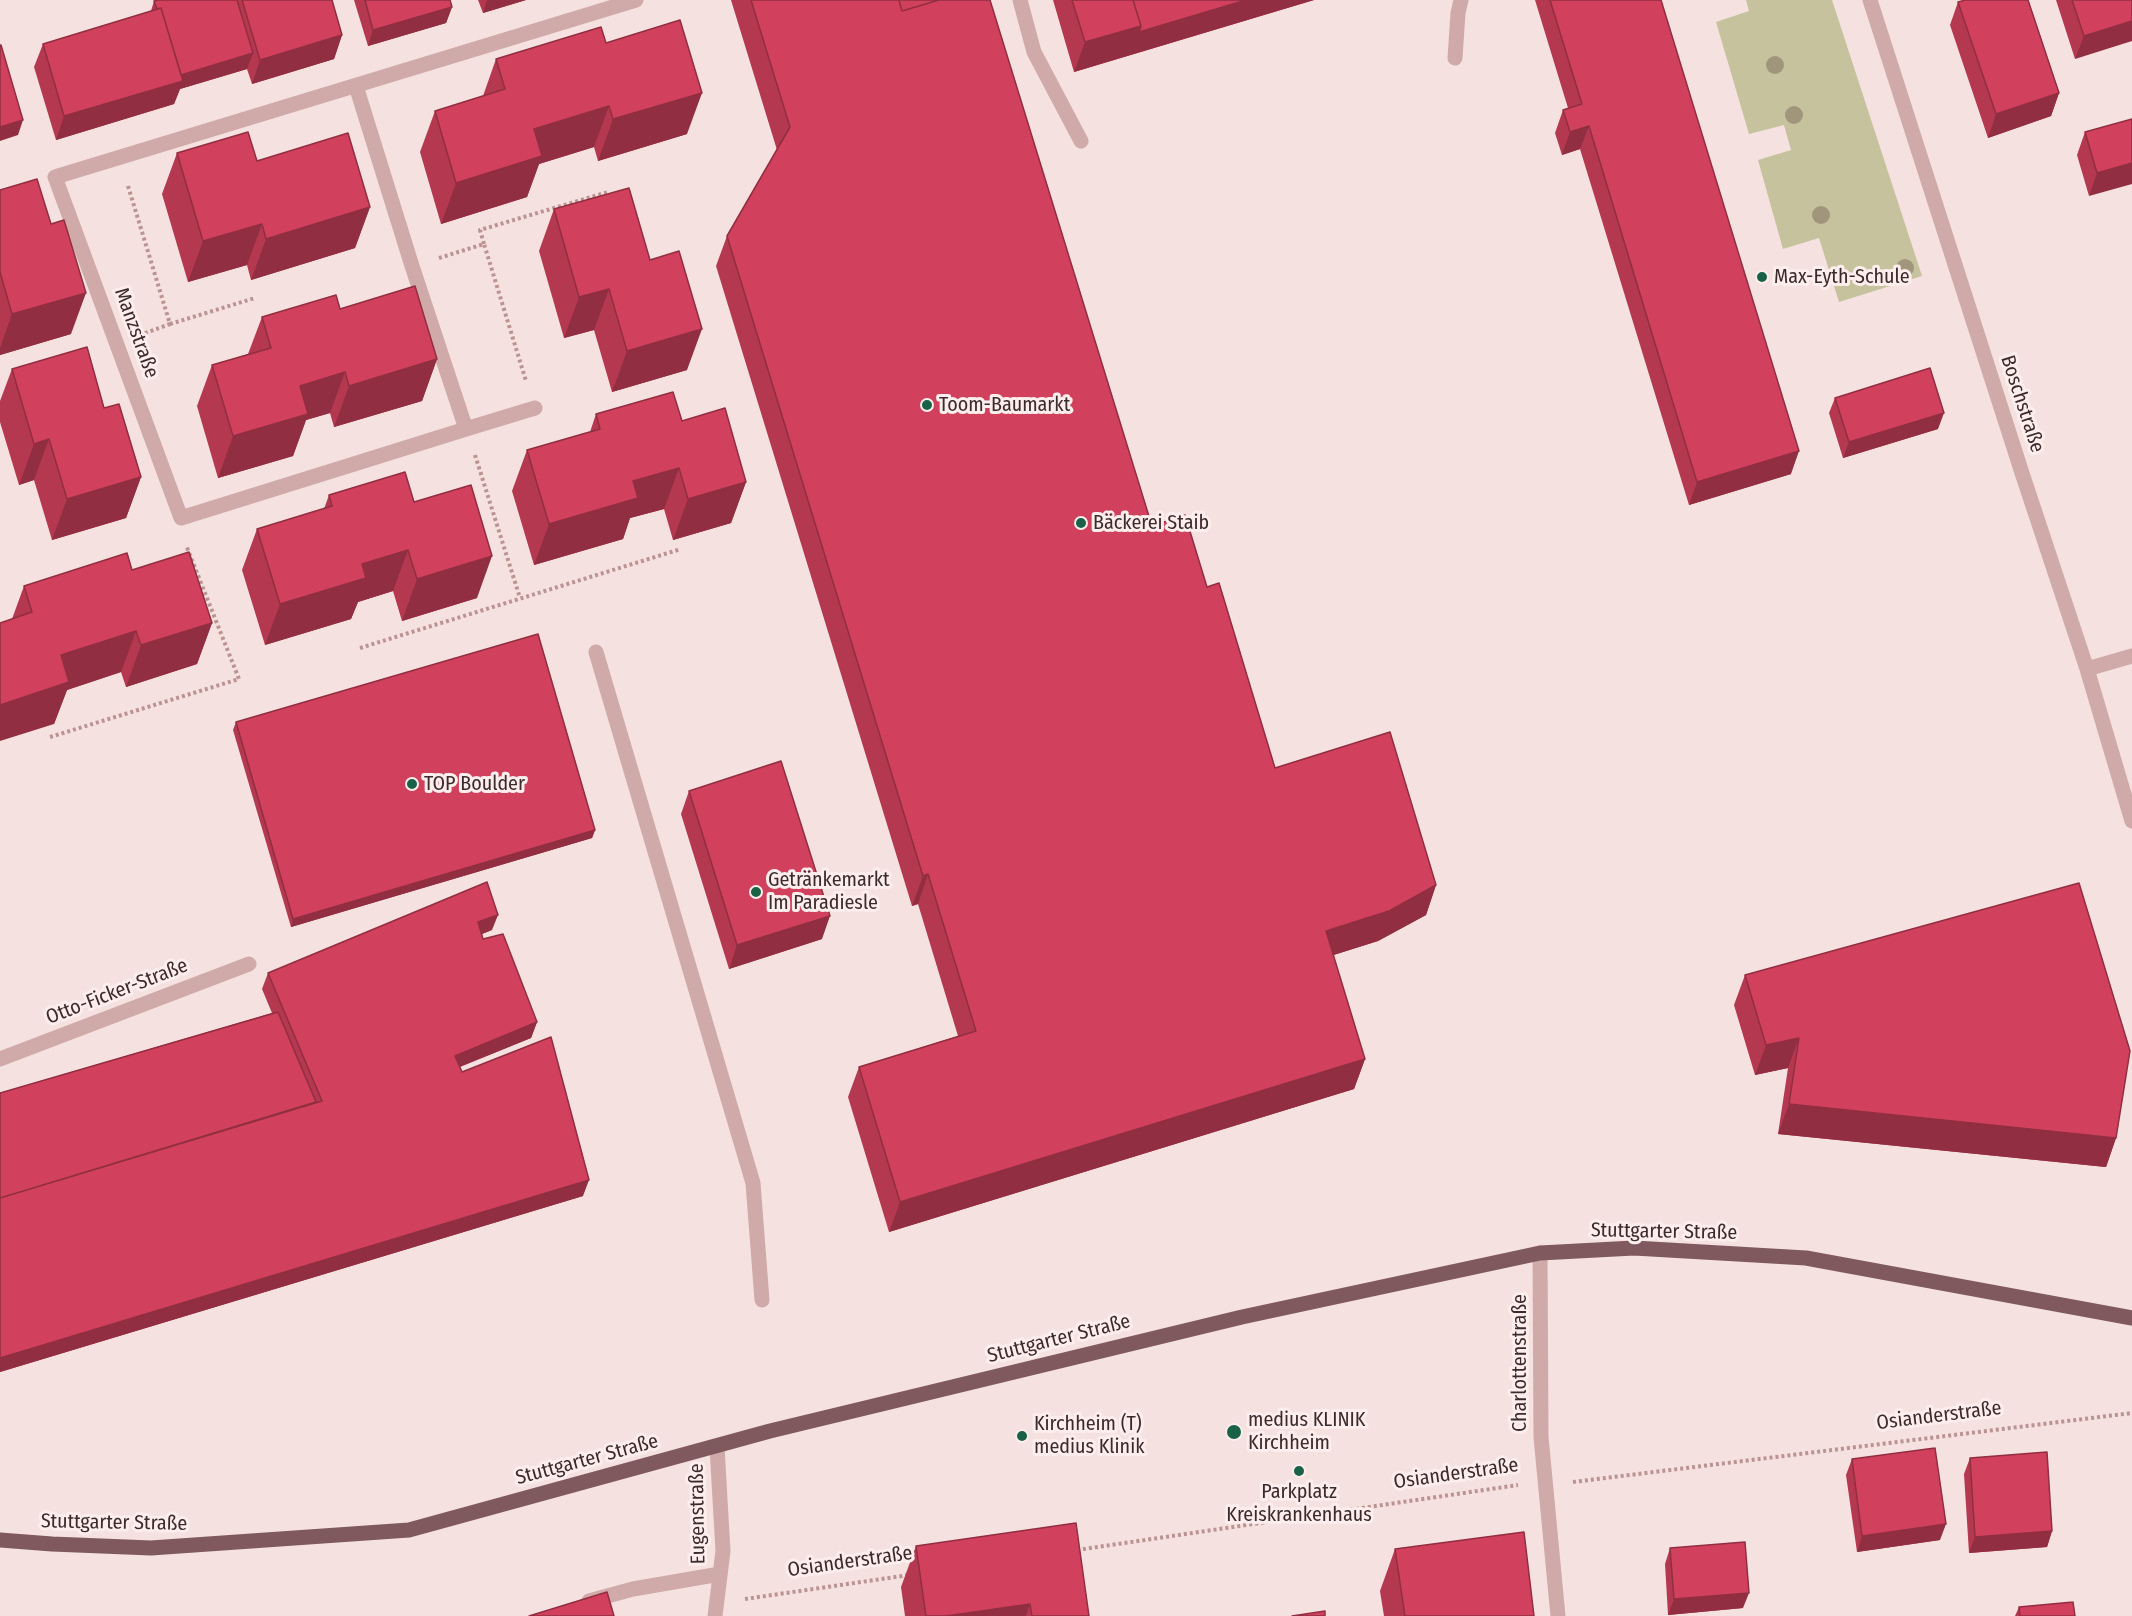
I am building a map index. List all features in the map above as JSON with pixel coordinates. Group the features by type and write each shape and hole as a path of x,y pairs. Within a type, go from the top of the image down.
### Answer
{"main road":[{"name":"Stuttgarter Straße","path":"0,1540 151,1548 409,1530 770,1431 1242,1317 1540,1253 1634,1248 1806,1258 2132,1318"}],"street":[{"name":"Manzstraße","path":"181,518 55,177 636,0"},
{"path":"1020,0 1034,52 1081,141"},
{"path":"1455,58 1461,0"},
{"name":"Boschstraße","path":"1870,0 2087,669 2132,821"},
{"path":"356,86 412,267 466,429"},
{"path":"181,518 535,408"},
{"path":"596,652 753,1183 762,1300"},
{"path":"2087,669 2132,656"},
{"name":"Otto-Ficker-Straße","path":"0,1059 249,964"},
{"name":"Charlottenstraße","path":"1540,1253 1540,1437 1558,1616"},
{"name":"Eugenstraße","path":"716,1610 723,1551 717,1447"},
{"path":"577,1604 633,1589 720,1574"}],"path":[{"path":"120,157 170,324"},
{"path":"535,408 480,230 608,192"},
{"path":"412,267 484,244"},
{"path":"117,343 255,298"},
{"path":"466,429 519,598"},
{"path":"50,737 239,679 182,533 181,518"},
{"path":"360,648 681,549"},
{"name":"Osianderstraße","path":"1070,1551 1518,1485 1545,1485 2132,1413"},
{"name":"Osianderstraße","path":"716,1610 917,1574"}],"shaded area":[{"path":"1746,0 1832,0 1922,276 1839,302 1819,238 1783,249 1758,160 1791,150 1784,125 1749,134 1716,22 1749,11"}],"building":[{"path":"237,0 253,53 181,75 161,8 157,9 154,1"},
{"path":"242,0 332,0 342,35 260,60"},
{"path":"365,0 450,0 452,7 373,30"},
{"name":"Toom-Baumarkt","path":"751,0 899,0 902,11 939,0 990,0 1152,526 1185,515 1207,587 1219,583 1275,768 1390,732 1436,885 1389,911 1326,931 1365,1059 900,1202 859,1067 976,1031 928,874 923,876 727,236 790,127"},
{"path":"899,0 939,0 902,11"},
{"path":"1072,0 1133,0 1141,26 1085,42"},
{"path":"1133,0 1246,0 1139,32 1141,26"},
{"path":"1550,0 1661,0 1799,451 1697,482 1589,126 1570,132 1563,110 1582,104"},
{"path":"2028,0 2059,93 1996,114 1958,2"},
{"path":"2072,0 2132,0 2132,21 2084,36"},
{"path":"161,8 183,81 64,116 43,44"},
{"path":"680,20 702,93 613,119 609,106 534,129 542,156 456,183 435,111 505,89 496,59 601,27 606,43"},
{"path":"0,45 23,120 0,127"},
{"path":"2132,119 2132,163 2097,173 2085,132"},
{"path":"248,132 257,161 348,133 370,207 266,239 262,224 203,241 177,153"},
{"path":"37,179 51,224 64,220 86,293 12,314 0,272 0,190"},
{"path":"629,188 650,260 679,251 702,329 627,351 609,289 579,297 554,209"},
{"path":"415,286 437,359 349,386 345,372 300,386 308,414 233,436 212,365 271,348 262,317 336,295 340,309"},
{"path":"87,347 104,408 119,404 141,477 67,499 49,439 34,444 12,369"},
{"path":"1930,368 1944,413 1849,442 1835,398"},
{"path":"673,392 682,421 725,408 746,482 688,499 679,468 633,481 638,498 549,524 527,450 600,429 596,414"},
{"path":"405,472 414,502 471,485 492,556 417,579 408,550 362,564 366,578 280,604 257,529 332,506 329,495"},
{"path":"189,552 212,623 141,645 136,631 61,655 69,682 0,705 0,623 32,612 24,586 127,553 132,570"},
{"name":"TOP Boulder","path":"538,634 595,830 293,919 236,722"},
{"path":"781,761 830,916 737,945 689,791"},
{"path":"487,882 498,915 478,922 483,939 503,934 537,1022 455,1056 462,1072 551,1037 589,1180 0,1358 0,1198 322,1101 268,973"},
{"path":"2079,883 2130,1051 2116,1138 1789,1104 1799,1038 1766,1045 1745,975"},
{"path":"278,1012 316,1102 0,1198 0,1093"},
{"path":"1935,1448 1946,1524 1862,1536 1852,1459"},
{"path":"2047,1452 2052,1531 1975,1537 1970,1458"},
{"path":"1076,1523 1089,1616 1032,1616 1030,1604 946,1616 926,1616 916,1546"},
{"path":"1524,1532 1534,1616 1405,1616 1395,1549"},
{"path":"1745,1542 1749,1593 1674,1599 1670,1548"},
{"path":"607,1592 614,1616 529,1616"},
{"path":"2073,1602 2075,1616 2020,1616 2019,1607"},
{"path":"1325,1611 1325,1616 1292,1616"}],"place":[{"name":"Max-Eyth-Schule","path":"1762,277"},
{"name":"Toom-Baumarkt","path":"927,405"},
{"name":"Bäckerei Staib","path":"1081,523"},
{"name":"TOP Boulder","path":"412,784"},
{"name":"Getränkemarkt Im Paradiesle","path":"756,892"},
{"name":"medius KLINIK Kirchheim","path":"1234,1432"},
{"name":"Kirchheim (T) medius Klinik","path":"1022,1436"},
{"name":"Parkplatz Kreiskrankenhaus","path":"1299,1471"}]}
